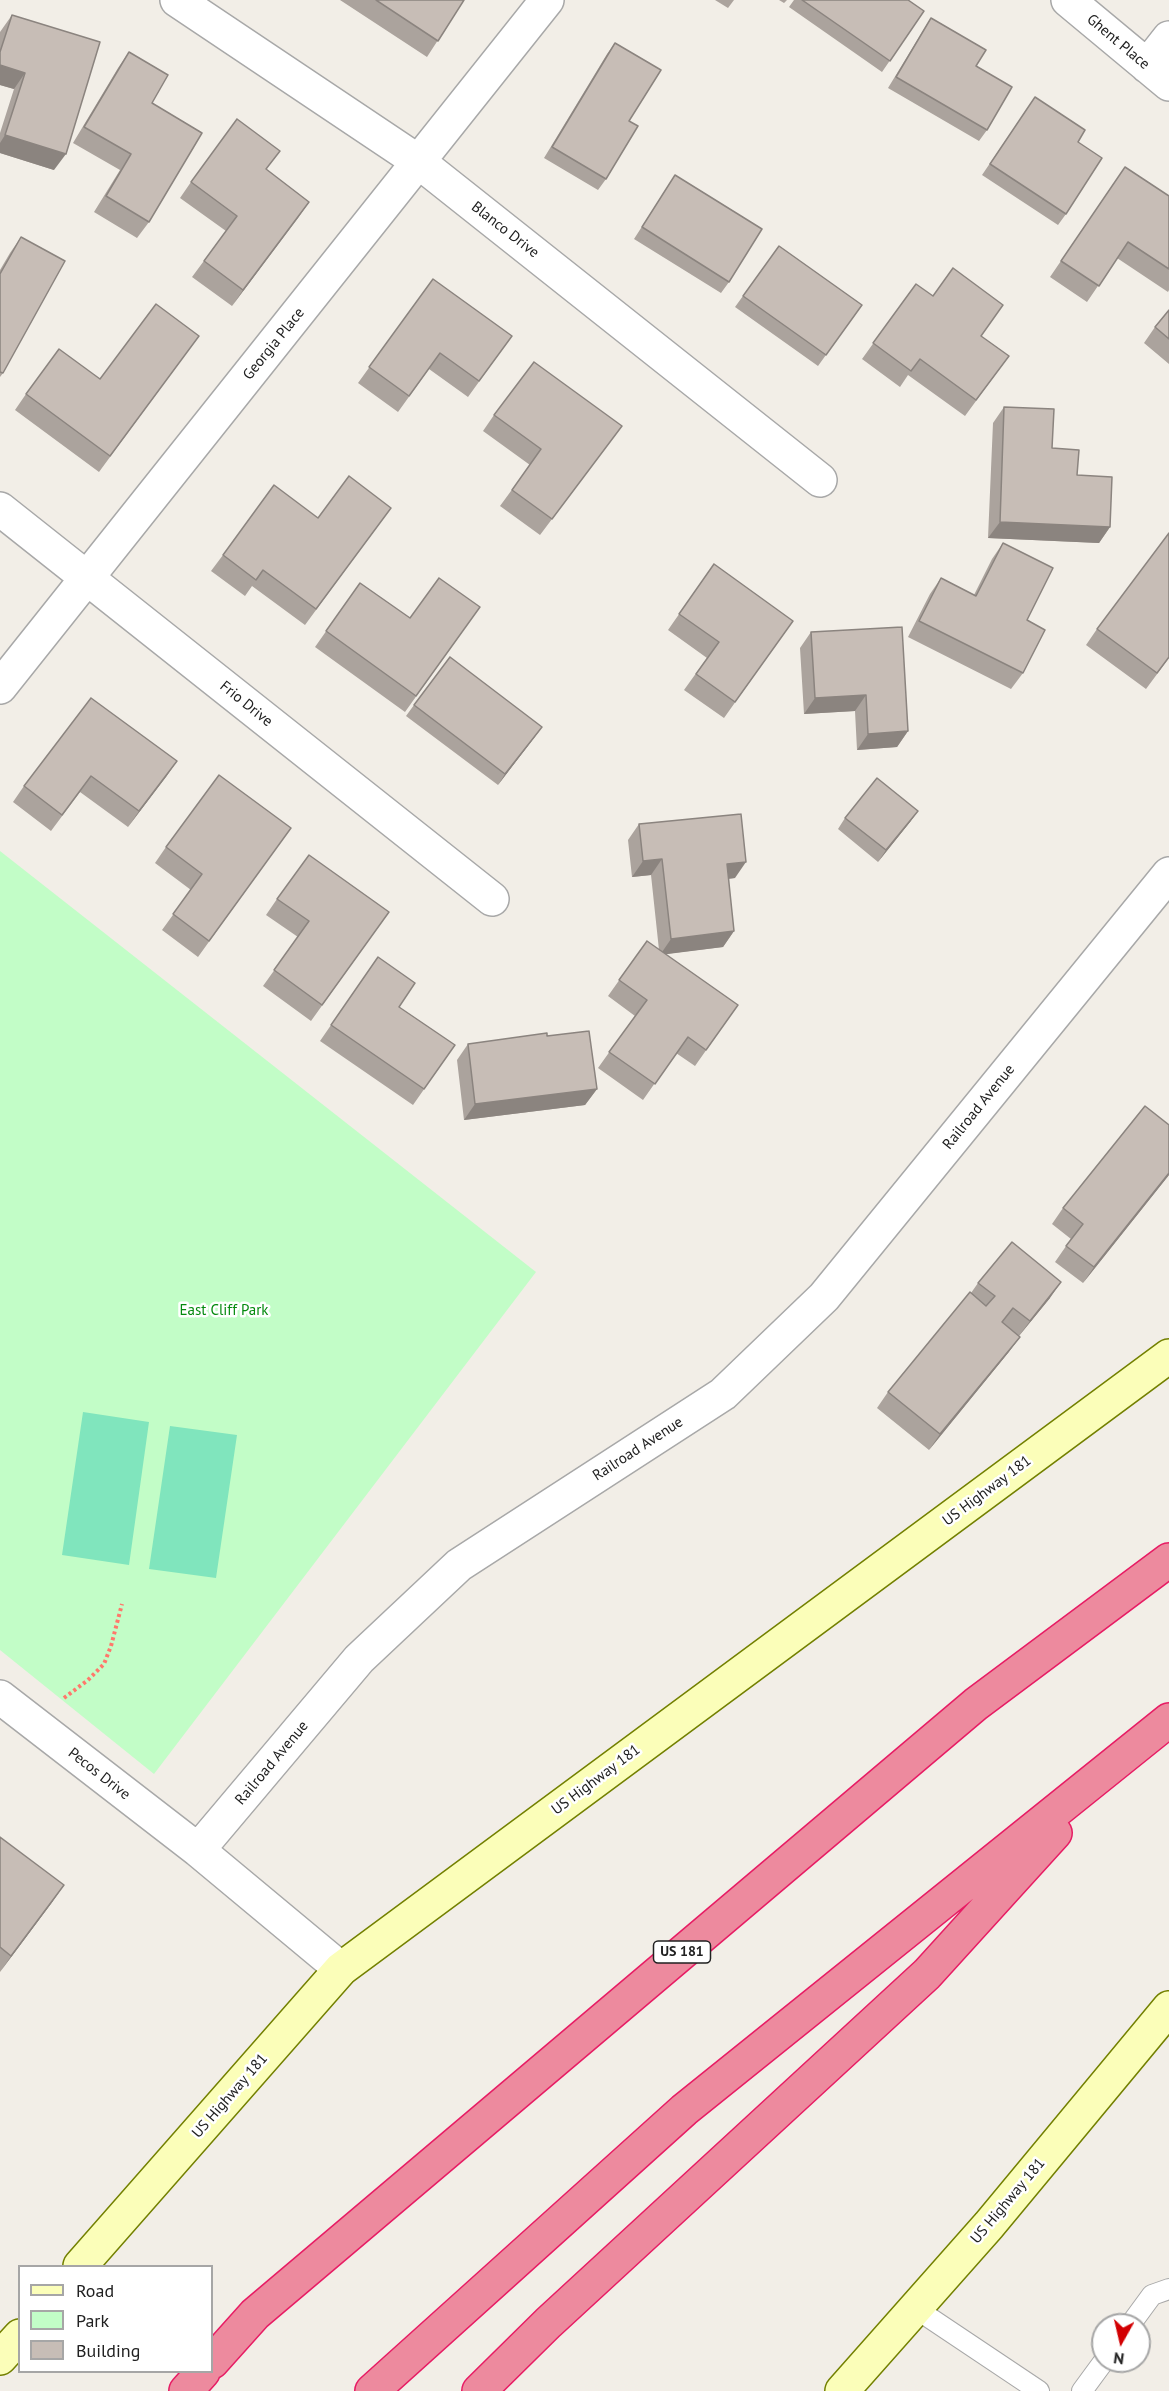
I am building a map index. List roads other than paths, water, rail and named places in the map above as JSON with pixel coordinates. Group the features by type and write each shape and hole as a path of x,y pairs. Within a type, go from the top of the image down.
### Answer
{"highway":[{"name":"US 181","path":"213,2361 255,2314 976,1704 1169,1560"},
{"path":"372,2391 684,2110 1169,1720"},
{"path":"479,2391 548,2323 927,1974 1125,1757"},
{"path":"186,2391 202,2373"}],"main road":[{"name":"US Highway 181","path":"81,2265 341,1969 1169,1356"},
{"name":"US Highway 181","path":"842,2391 996,2216 1169,2008"},
{"path":"0,2358 18,2338"}],"street":[{"name":"Blanco Drive","path":"177,0 419,162 820,480"},
{"name":"Georgia Place","path":"0,687 547,0"},
{"name":"Ghent Place","path":"1068,0 1158,75"},
{"path":"1158,75 1169,38"},
{"name":"Frio Drive","path":"0,509 492,899"},
{"name":"Railroad Avenue","path":"198,1850 359,1659 459,1565 723,1394 824,1297 1169,874"},
{"name":"Pecos Drive","path":"0,1697 198,1850"},
{"path":"198,1850 341,1969"}],"lane":[{"path":"1139,2313 1152,2295 1169,2289"},
{"path":"915,2308 1039,2391"},
{"path":"1082,2391 1095,2373"}],"park label":[{"name":"East Cliff Park","path":"224,1311"}]}
